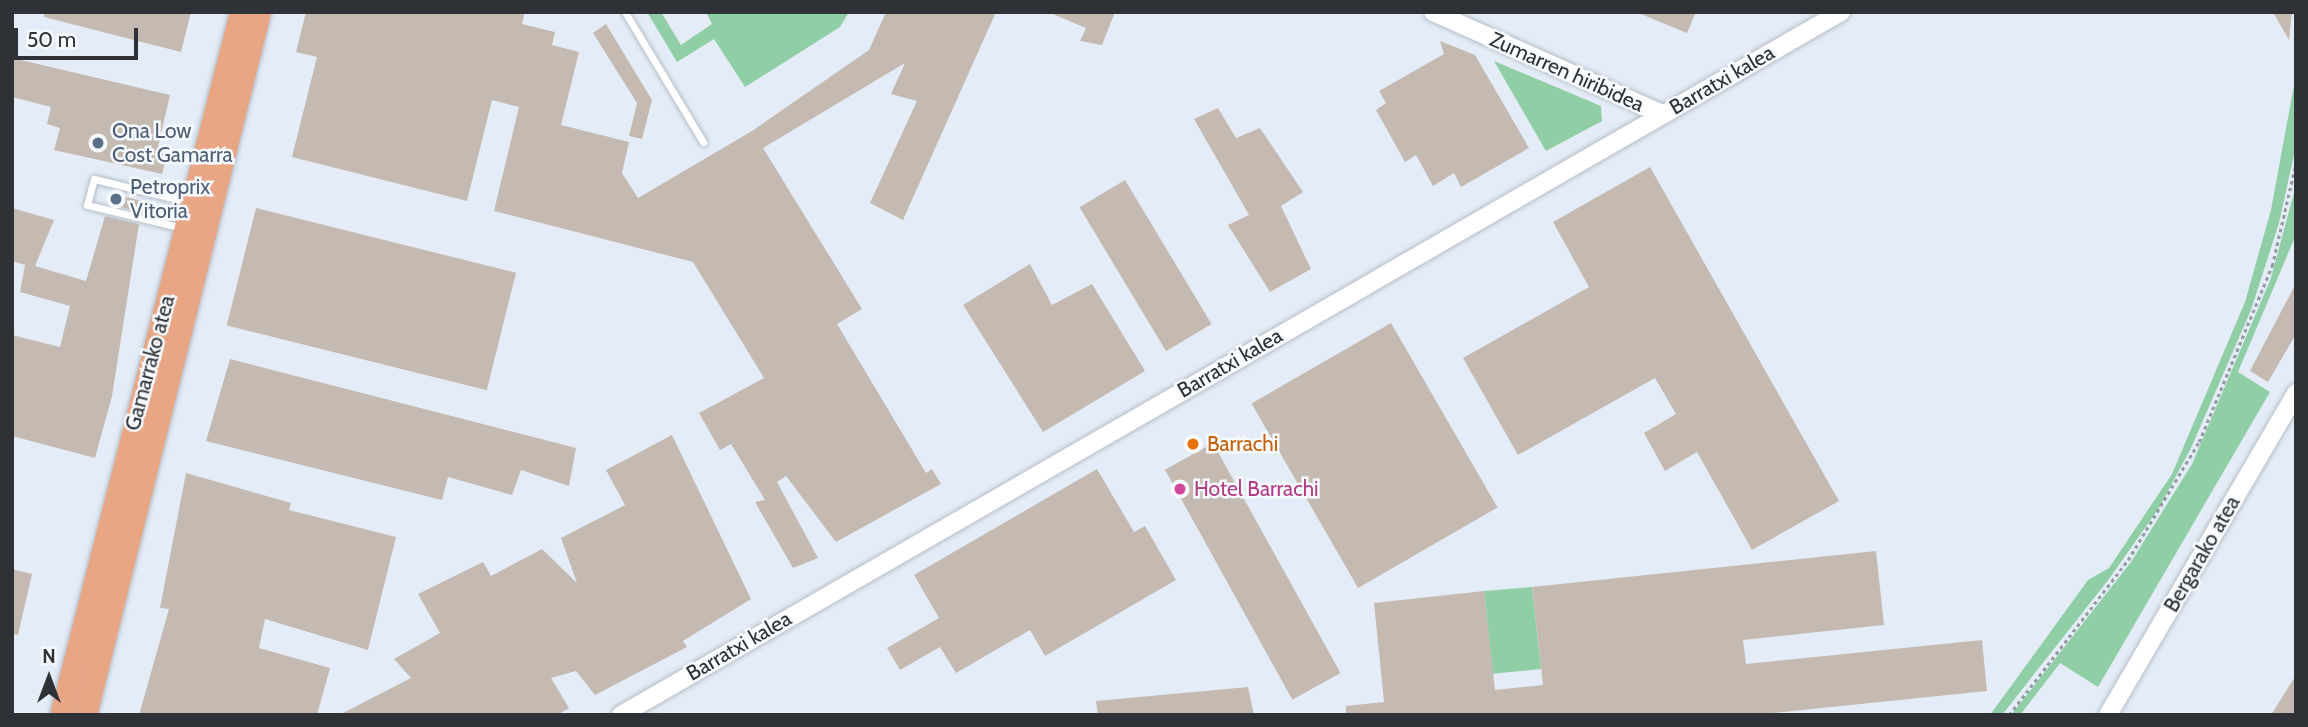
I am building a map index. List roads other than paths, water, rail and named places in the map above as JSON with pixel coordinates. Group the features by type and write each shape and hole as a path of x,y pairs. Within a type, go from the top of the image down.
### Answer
{"main road":[{"name":"Gamarrako atea","path":"61,715 241,12"},
{"name":"Gamarrako atea","path":"85,715 259,12"}],"street":[{"name":"Zumarren hiribidea","path":"1433,12 1662,114"},
{"name":"Barratxi kalea","path":"621,715 1841,12"},
{"name":"Bergarako atea","path":"2108,715 2296,393"}],"lane":[{"path":"625,12 703,142"},
{"path":"185,229 87,205 94,179 192,203"}],"place":[{"name":"Ona Low Cost Gamarra","path":"98,143"},
{"name":"Petroprix Vitoria","path":"116,199"},
{"name":"Barrachi","path":"1193,444"},
{"name":"Hotel Barrachi","path":"1180,489"}]}
